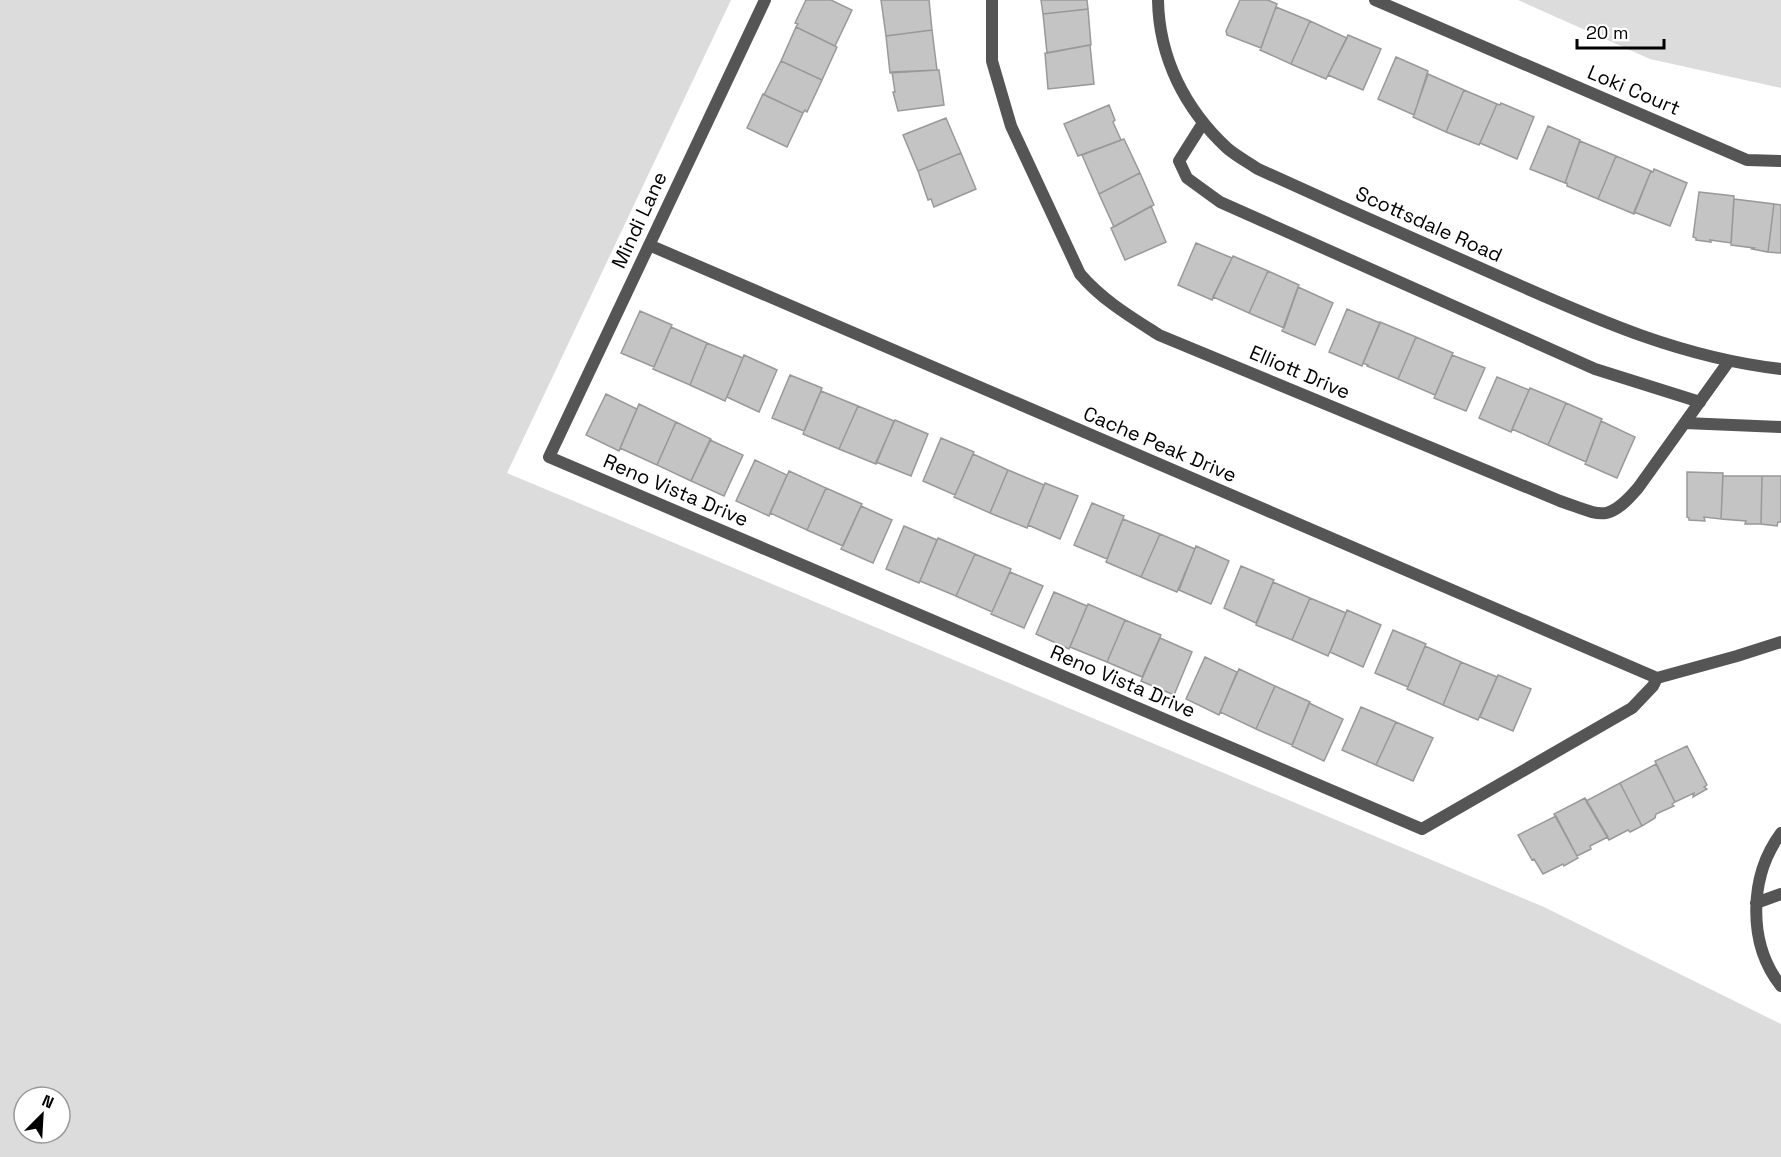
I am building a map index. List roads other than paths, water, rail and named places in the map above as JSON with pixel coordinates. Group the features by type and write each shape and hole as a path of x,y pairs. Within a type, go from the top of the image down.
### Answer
{"street":[{"name":"Mindi Lane","path":"549,457 765,0"},
{"name":"Elliott Drive","path":"992,0 992,61 1011,126 1080,274 1120,310 1159,335 1595,514 1613,512 1625,504 1729,361"},
{"name":"Scottsdale Road","path":"1158,0 1158,20 1167,59 1182,93 1203,123 1229,150 1258,169 1597,319 1663,344 1729,361 1781,369"},
{"name":"Loki Court","path":"1375,0 1747,160 1781,161"},
{"path":"1203,123 1179,161 1187,178 1220,202 1595,369 1700,402"},
{"name":"Cache Peak Drive","path":"649,245 1657,678"},
{"path":"1685,423 1781,427"},
{"name":"Reno Vista Drive","path":"549,457 1422,829 1632,708 1653,686 1657,678"},
{"path":"1657,678 1781,642"},
{"path":"1781,833 1774,842 1761,872 1756,903 1756,918 1762,950 1781,986"},
{"path":"1756,903 1781,894"}]}
